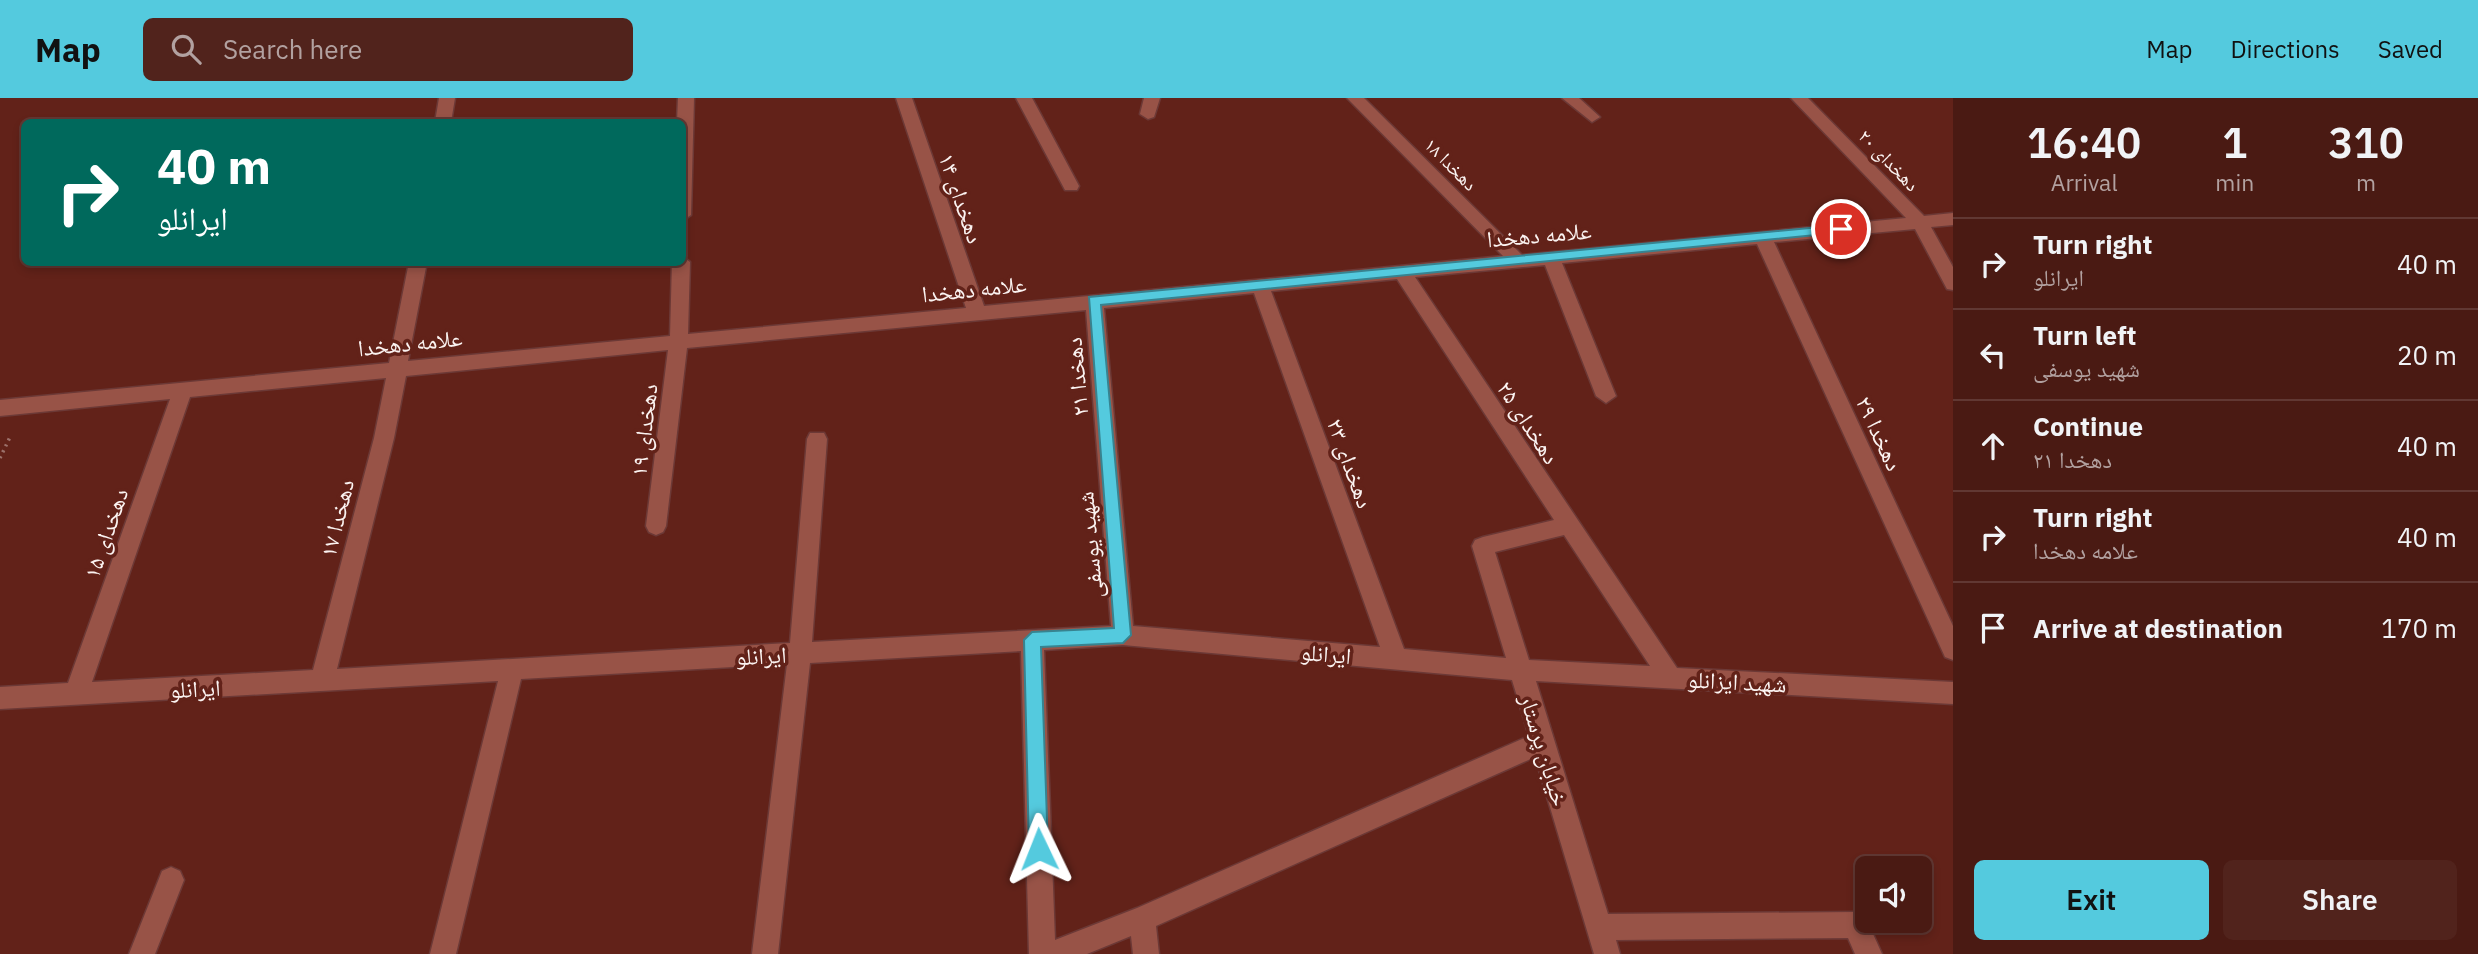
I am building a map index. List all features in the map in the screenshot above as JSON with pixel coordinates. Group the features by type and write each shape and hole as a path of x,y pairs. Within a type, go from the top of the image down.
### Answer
{"street":[{"path":"444,119 447,98"},
{"path":"685,119 686,98"},
{"name":"دهخدای ۱۴","path":"904,98 977,312"},
{"path":"1024,98 1071,186"},
{"path":"1148,114 1152,98"},
{"name":"دهخدا ۱۸","path":"1355,98 1518,261"},
{"path":"1570,98 1591,117"},
{"name":"دهخدای ۲۰","path":"1799,98 1920,222 1952,281"},
{"name":"علامه دهخدا","path":"0,408 400,367 1953,219"},
{"name":"دهخدا ۲۹","path":"1763,237 1953,650"},
{"path":"1551,258 1606,396"},
{"name":"دهخدا ۱۷","path":"322,681 400,367 417,266"},
{"name":"دهخدای ۱۹","path":"656,526 679,341 681,266"},
{"name":"دهخدای ۲۵","path":"1401,271 1671,678"},
{"name":"دهخدای ۲۳","path":"1260,285 1396,659"},
{"name":"دهخدا ۲۱","path":"1094,300 1107,450"},
{"name":"دهخدای ۱۵","path":"76,694 183,389"},
{"path":"765,954 800,653 817,439"},
{"name":"شهید یوسفی","path":"1107,450 1123,635"},
{"name":"خیابان پرستار","path":"1569,526 1483,546 1607,954"},
{"name":"ایرانلو","path":"0,698 1123,635 1521,670"},
{"path":"1032,640 1042,954"},
{"path":"443,954 512,669"},
{"name":"شهید ایزانلو","path":"1521,670 1953,693"},
{"path":"1054,954 1142,919 1543,742"},
{"path":"142,954 171,880"},
{"path":"1142,919 1146,954"},
{"path":"1599,927 1856,925 1869,954"}],"route":[{"path":"1039,849 1032,640 1123,635 1094,300 1841,229"}]}
